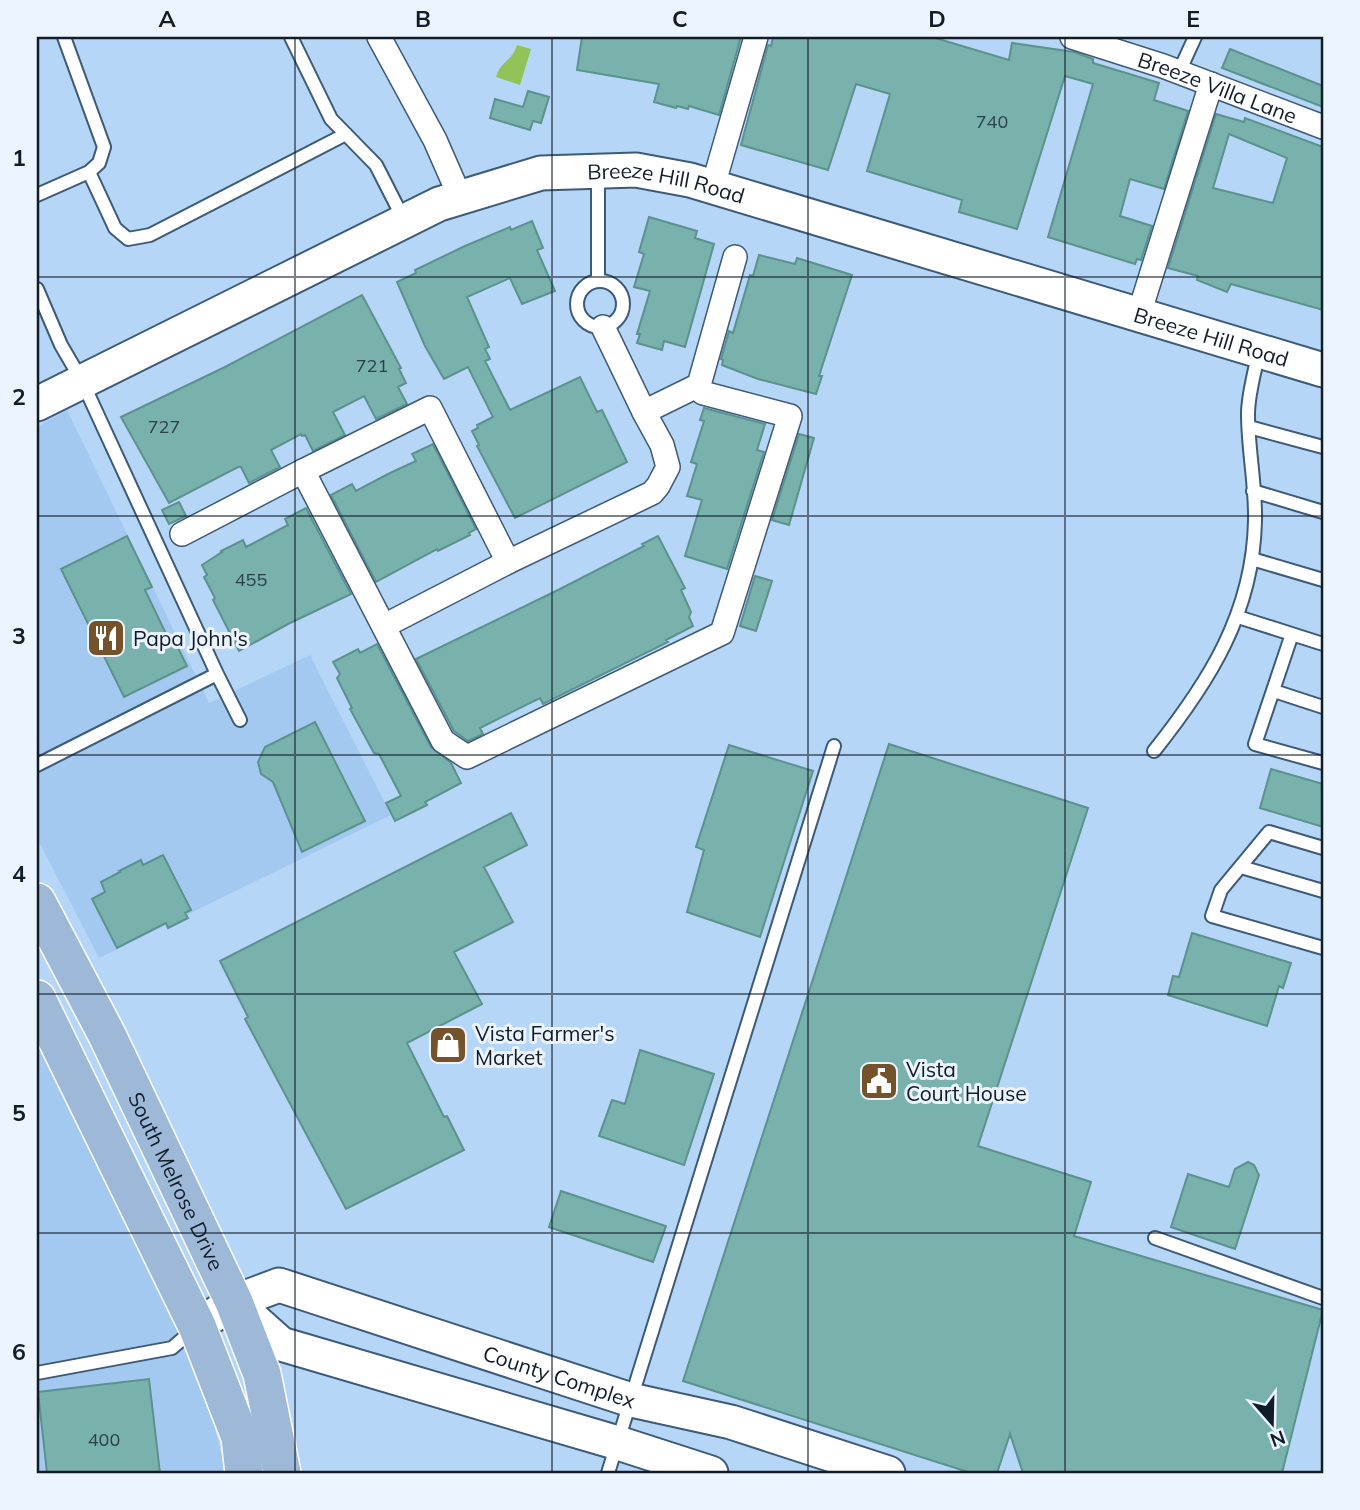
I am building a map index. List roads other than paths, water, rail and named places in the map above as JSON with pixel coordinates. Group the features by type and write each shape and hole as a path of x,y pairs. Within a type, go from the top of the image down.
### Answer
{"main road":[{"name":"South Melrose Drive","path":"37,902 107,1035 234,1301 262,1374 282,1473"},
{"path":"37,999 197,1326 240,1437 244,1473"}],"street":[{"path":"379,37 435,140 460,197"},
{"path":"713,186 756,37"},
{"name":"Breeze Villa Lane","path":"1072,37 1179,72 1323,127"},
{"path":"1139,314 1211,85"},
{"name":"Breeze Hill Road","path":"37,404 439,204 541,173 636,170 713,186 1323,370"},
{"path":"303,471 443,741 467,757 722,633 790,416 703,393 699,385 735,257"},
{"path":"384,626 508,562 652,493 658,486 668,467 662,445 603,327"},
{"path":"644,412 699,385"},
{"path":"182,534 430,408 508,562"},
{"name":"County Complex","path":"197,1326 234,1301 279,1285 631,1400 730,1422 888,1473"},
{"path":"234,1301 281,1344 613,1458 711,1473"}],"lane":[{"path":"37,195 89,172 99,163 104,147 64,37"},
{"path":"291,37 331,119 376,165 404,221"},
{"path":"1179,72 1195,37"},
{"path":"89,172 115,228 128,239 150,235 346,134"},
{"path":"598,172 598,281"},
{"path":"598,281 605,281 617,289 623,302 620,316 615,322 603,327 586,323 578,310 579,294 598,281"},
{"path":"37,289 43,318 82,382 240,720"},
{"path":"1154,751 1184,713 1217,662 1238,617 1252,559 1255,519 1248,411 1259,351"},
{"path":"1249,427 1323,447"},
{"path":"1253,491 1323,512"},
{"path":"1252,559 1323,580"},
{"path":"1238,617 1323,643"},
{"path":"1292,634 1255,744 1323,763"},
{"path":"37,765 217,674"},
{"path":"1274,691 1323,707"},
{"path":"613,1458 834,746"},
{"path":"1323,848 1269,832 1221,890 1212,916 1323,948"},
{"path":"1241,867 1323,891"},
{"path":"1154,1238 1323,1298"},
{"path":"37,1373 172,1348 197,1326"}],"place":[{"name":"Papa John's","path":"106,638"},
{"name":"Vista Farmer's Market","path":"448,1045"},
{"name":"Vista Court House","path":"879,1081"}]}
